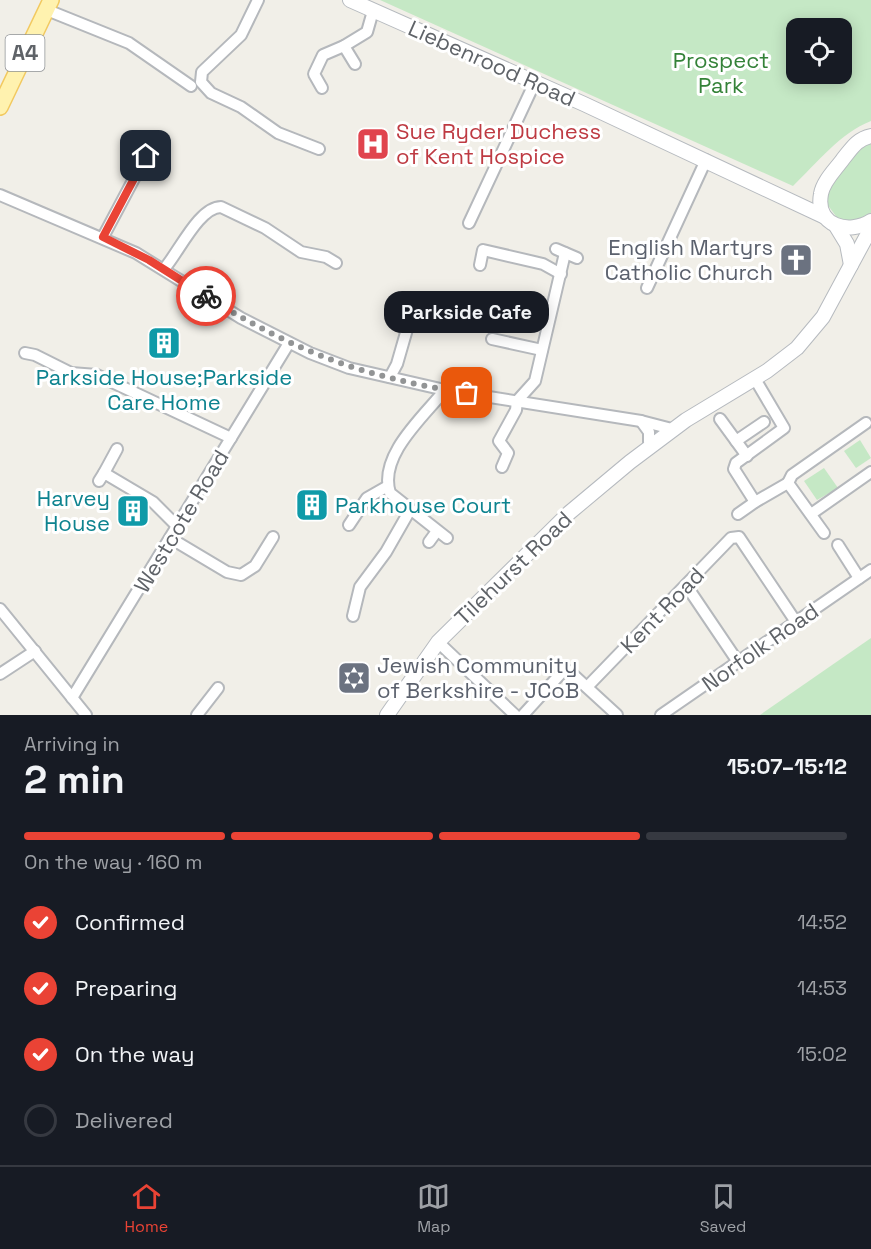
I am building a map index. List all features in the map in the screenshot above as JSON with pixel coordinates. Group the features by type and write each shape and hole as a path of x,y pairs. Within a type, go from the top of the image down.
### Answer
{"main road":[{"name":"A4","path":"0,106 49,5"}],"street":[{"path":"258,0 242,35 202,72 201,82 211,93 241,107 278,133 319,149"},
{"name":"Liebenrood Road","path":"350,0 797,202 837,226"},
{"path":"49,5 154,54 191,86"},
{"path":"322,88 314,74 323,55 367,32 373,11"},
{"path":"344,46 355,64"},
{"path":"469,223 535,82"},
{"path":"797,202 810,199 821,192 856,143 871,136"},
{"path":"134,150 159,161"},
{"path":"103,237 146,156"},
{"path":"647,288 706,160"},
{"path":"821,192 820,205 825,217"},
{"path":"0,195 103,237 164,269 241,318 289,343 349,368 445,390 641,421 668,428"},
{"path":"164,269 178,253 201,215 214,207 221,207 265,228 301,252 326,257 336,263"},
{"path":"837,226 852,229 871,221"},
{"path":"837,226 847,244 851,266"},
{"name":"Tilehurst Road","path":"387,715 438,642 569,513 630,462 687,420 755,379 786,357 805,339 823,317 871,228"},
{"path":"480,265 483,250 543,264 561,274"},
{"path":"502,467 508,453 499,441 516,410 517,401 535,381 561,274 560,251 577,258"},
{"path":"390,377 416,311"},
{"path":"492,339 542,350"},
{"name":"Westcote Road","path":"72,698 289,343"},
{"path":"25,353 35,355 71,373 97,375 231,438"},
{"path":"755,379 784,428 736,464 734,469 755,502"},
{"path":"445,390 393,458 388,468 388,486 390,493 447,538"},
{"path":"720,419 747,456"},
{"name":"Tilehurst Road","path":"630,462 649,442 668,428 687,420"},
{"path":"641,421 649,432 649,442"},
{"path":"736,441 764,422"},
{"path":"738,514 788,483 792,475 866,423"},
{"path":"117,449 101,477 153,502 177,526"},
{"path":"811,514 871,472"},
{"path":"788,483 824,533"},
{"path":"349,525 367,498 388,486"},
{"path":"353,616 360,587 386,552 410,510"},
{"path":"429,542 437,531"},
{"name":"Kent Road","path":"587,687 731,538 739,537 796,622"},
{"path":"170,538 232,575 251,570 273,543"},
{"path":"838,545 859,578"},
{"name":"Norfolk Road","path":"661,715 871,570"},
{"path":"686,585 738,662"},
{"path":"0,609 86,715"},
{"path":"438,642 515,715"},
{"path":"0,674 35,651"},
{"path":"523,715 564,670 569,671 617,715"},
{"path":"197,715 218,688"}],"green space":[{"name":"Prospect Park","path":"380,0 871,0 871,121 849,133 793,186"},
{"path":"871,143 871,213 853,223 838,219 827,204 831,187 849,160"},
{"path":"860,440 871,458 856,468 844,451"},
{"path":"824,468 838,488 817,500 804,481"},
{"path":"871,638 871,715 760,715"}],"way so far":[{"path":"206,296 241,318 310,353 349,368 467,393"}],"place":[{"name":"Sue Ryder Duchess of Kent Hospice","path":"373,144"},
{"name":"English Martyrs Catholic Church","path":"796,260"},
{"name":"Parkside House;Parkside Care Home","path":"164,343"},
{"name":"Parkside Cafe","path":"467,393"},
{"name":"Parkhouse Court","path":"312,505"},
{"name":"Harvey House","path":"133,511"},
{"name":"Jewish Community of Berkshire - JCoB","path":"354,678"}],"route":[{"path":"146,156 103,237 149,260 206,296"}]}
